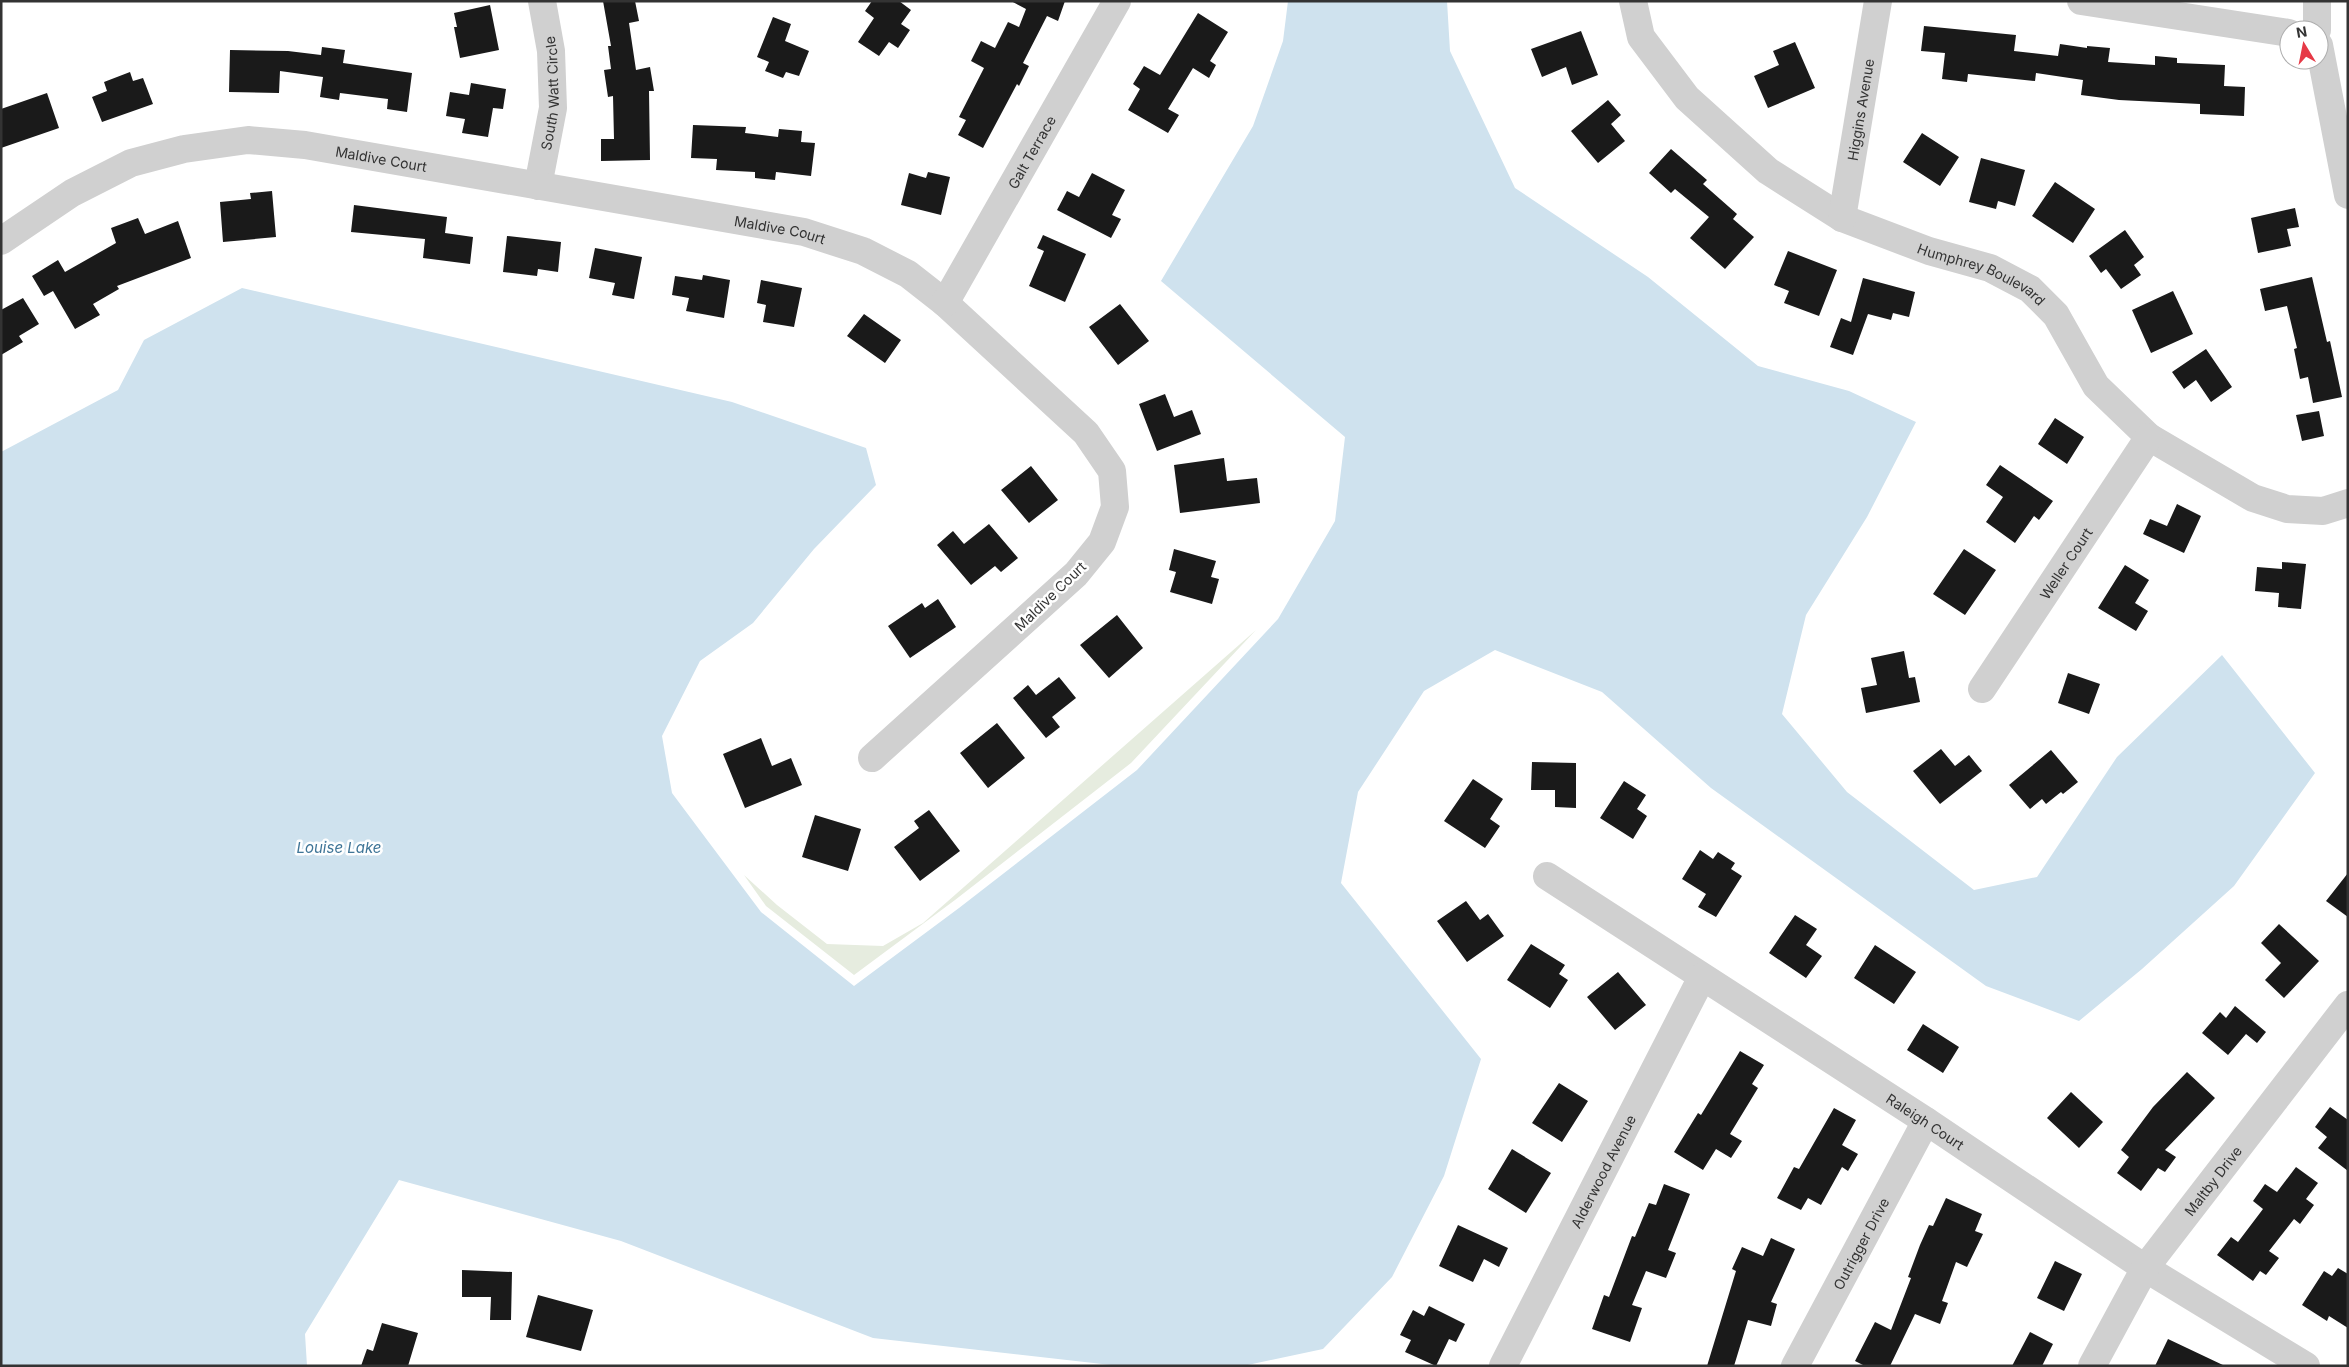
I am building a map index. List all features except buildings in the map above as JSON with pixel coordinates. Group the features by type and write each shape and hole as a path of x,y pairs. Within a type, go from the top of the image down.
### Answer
{"street":[{"name":"South Watt Circle","path":"538,186 553,108 551,51 542,1"},
{"name":"Galt Terrace","path":"945,302 1117,1"},
{"name":"Humphrey Boulevard","path":"1633,1 1641,37 1687,98 1768,171 1842,218 1929,251 1990,268 2030,289 2056,315 2096,386 2149,437 2253,498 2287,508 2323,511 2348,503"},
{"name":"Higgins Avenue","path":"1842,218 1878,1"},
{"path":"2081,1 2279,31"},
{"path":"2317,1 2318,20"},
{"path":"2324,70 2348,195"},
{"name":"Maldive Court","path":"1,241 72,193 131,163 184,149 248,140 305,145 804,232 863,251 908,274 945,302 1086,433 1112,471 1115,507 1102,542 1076,574 872,758"},
{"name":"Weller Court","path":"1982,689 2149,437"},
{"name":"Raleigh Court","path":"1547,876 1702,978 1926,1121 2144,1268 2306,1366"},
{"name":"Alderwood Avenue","path":"1503,1366 1702,978"},
{"name":"Maltby Drive","path":"2092,1366 2144,1268 2348,1005"},
{"name":"Outrigger Drive","path":"1795,1366 1926,1121"}],"shaded area":[{"path":"1256,630 1131,763 955,900 854,975 766,906 744,875 777,905 827,944 883,946 923,923"}],"water":[{"name":"Louise Lake","path":"1288,1 1447,1 1450,51 1515,188 1648,277 1758,366 1849,391 1916,422 1867,517 1806,615 1782,714 1847,792 1974,890 2037,877 2117,757 2222,655 2315,773 2234,886 2142,969 2079,1021 1986,986 1711,788 1602,692 1495,650 1424,691 1358,792 1341,883 1481,1059 1444,1176 1392,1277 1323,1349 1243,1366 1120,1366 873,1338 621,1241 399,1180 305,1334 307,1366 1,1366 1,452 118,390 144,340 242,288 732,402 866,448 876,485 814,549 753,623 700,661 662,736 672,793 761,912 854,986 959,908 1137,770 1278,619 1335,521 1345,437 1161,281 1253,126 1283,41"}]}
